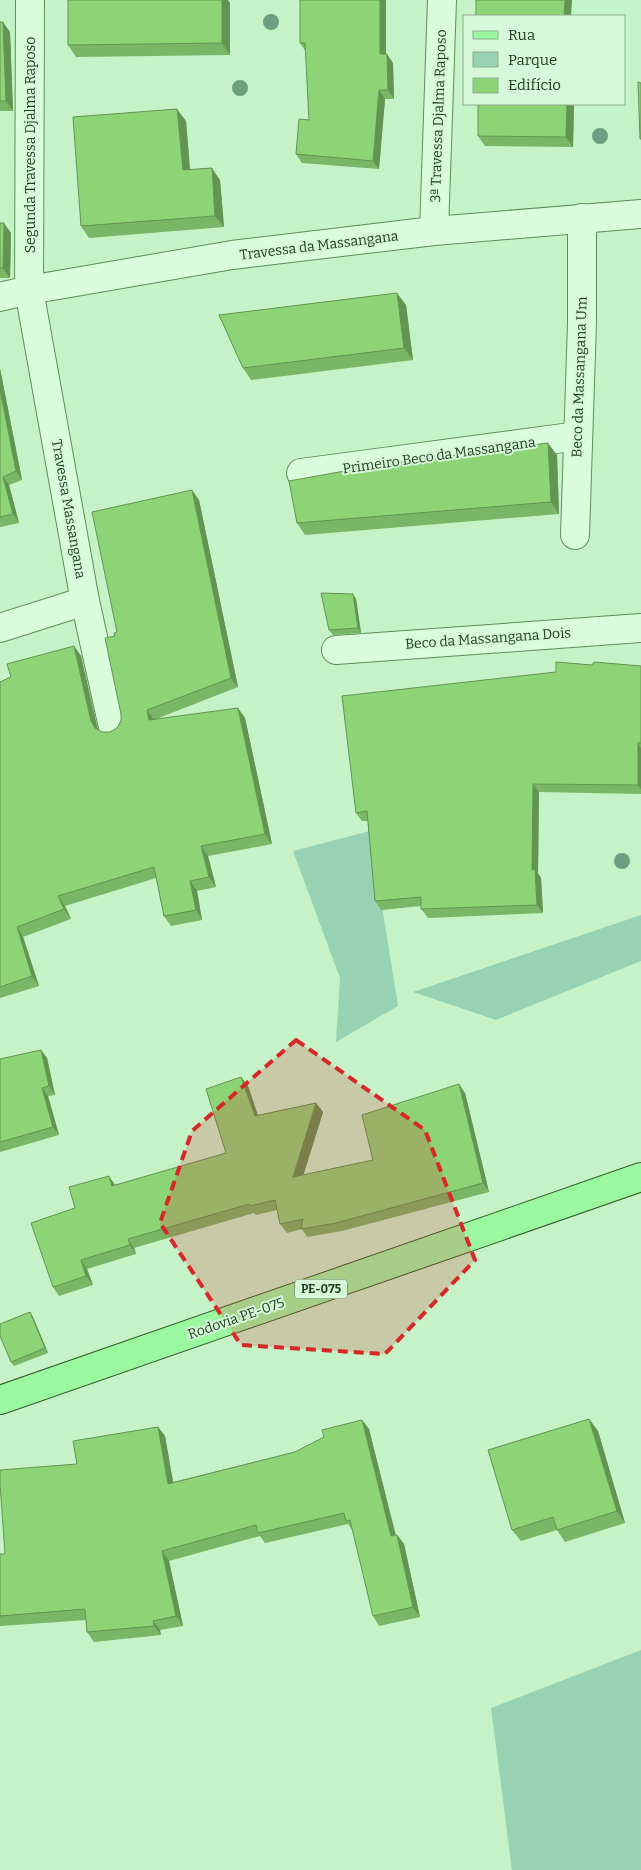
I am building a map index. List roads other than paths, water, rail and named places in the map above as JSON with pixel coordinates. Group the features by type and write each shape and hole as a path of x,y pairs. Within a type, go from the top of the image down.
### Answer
{"main road":[{"name":"Rodovia PE-075","path":"0,1400 641,1177"}],"street":[{"name":"Segunda Travessa Djalma Raposo","path":"29,290 30,0"},
{"name":"3ª Travessa Djalma Raposo","path":"434,232 442,0"},
{"name":"Travessa da Massangana","path":"0,297 29,290 232,255 434,232 641,214"},
{"name":"Beco da Massangana Um","path":"576,535 582,323 582,218"},
{"name":"Travessa Massangana","path":"29,290 85,601 113,727"},
{"name":"Primeiro Beco da Massangana","path":"301,473 578,436"},
{"path":"0,628 85,601"},
{"name":"Beco da Massangana Dois","path":"336,650 641,628"}]}
